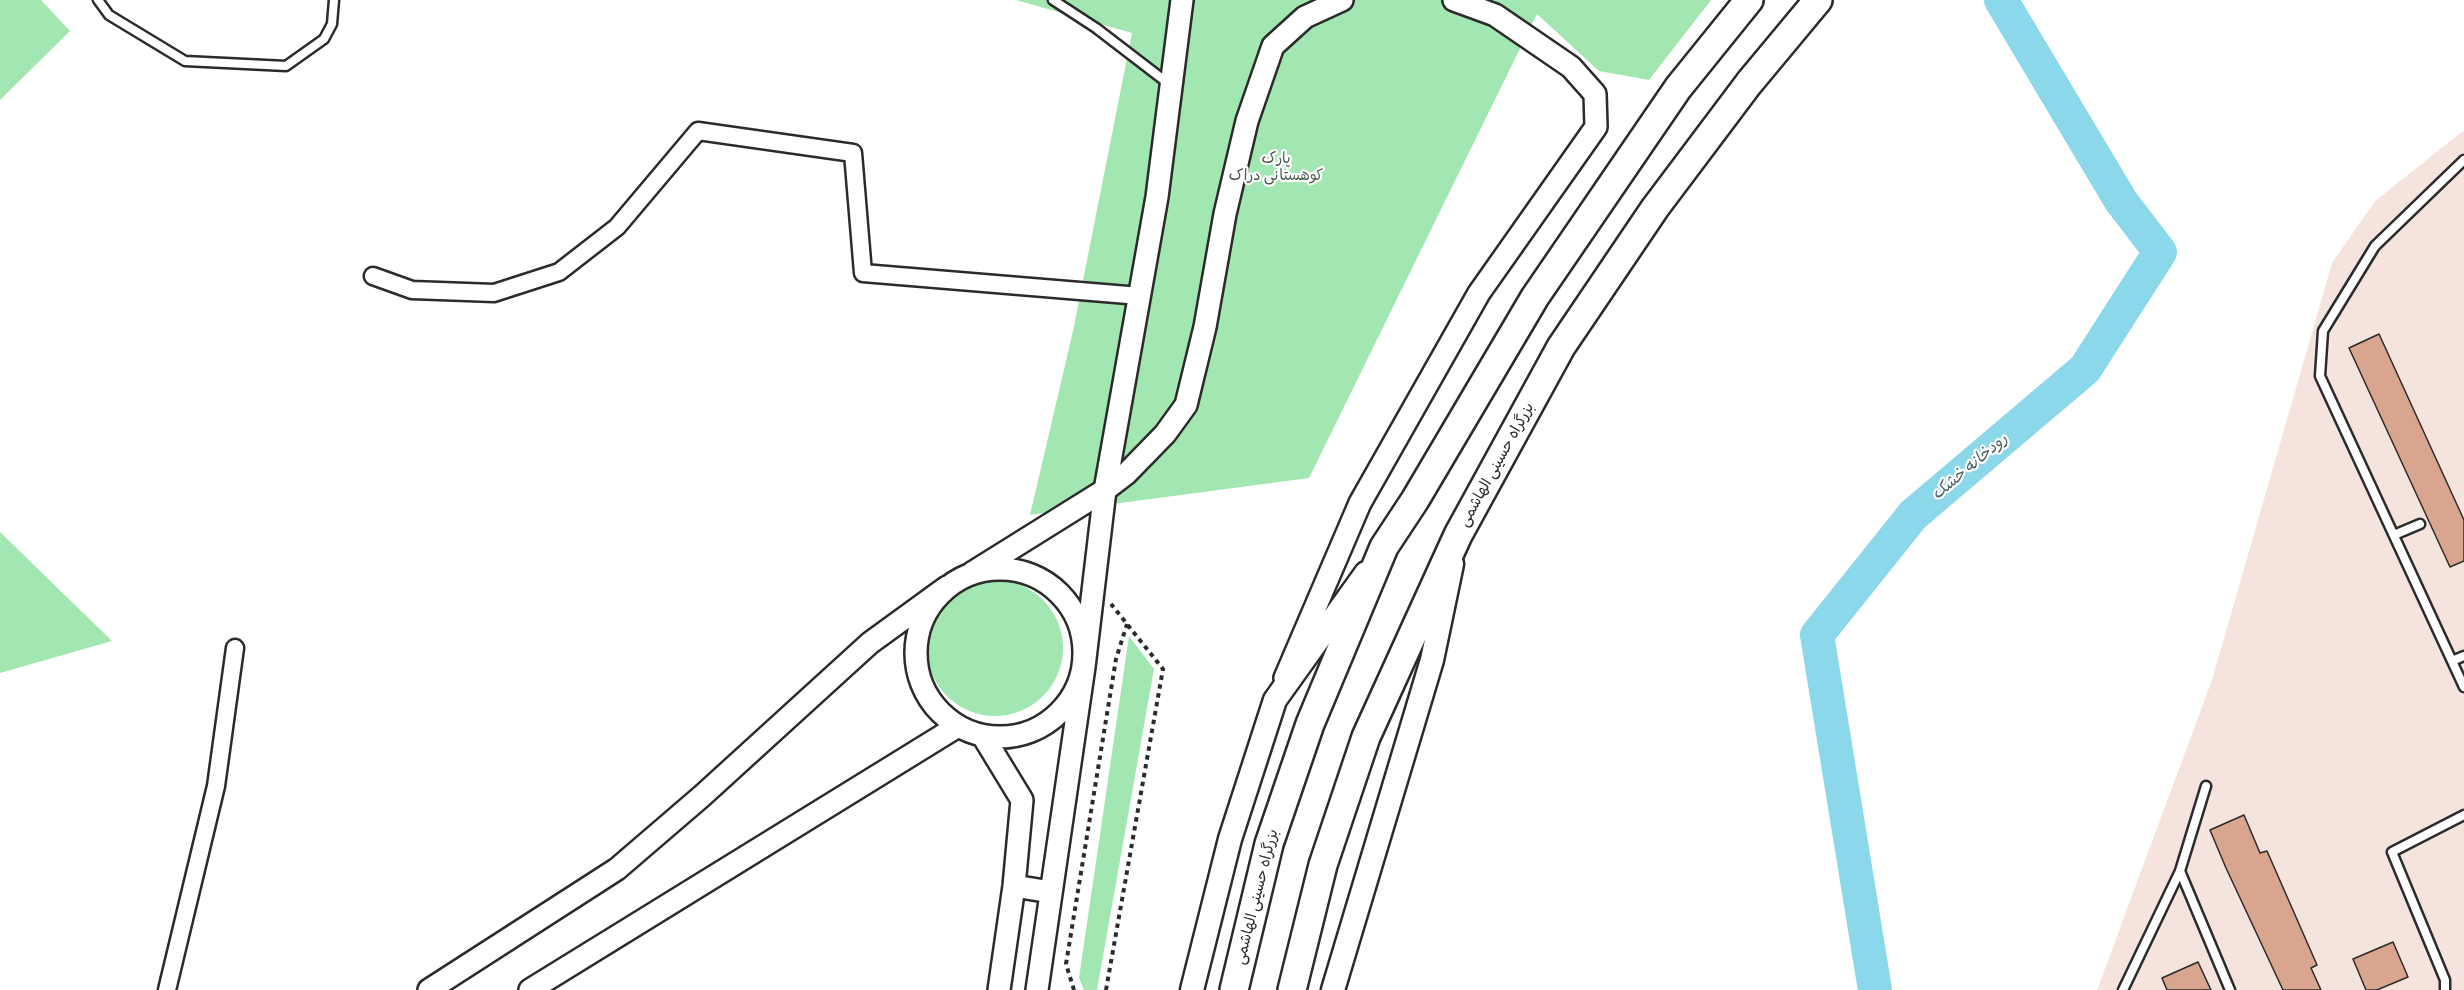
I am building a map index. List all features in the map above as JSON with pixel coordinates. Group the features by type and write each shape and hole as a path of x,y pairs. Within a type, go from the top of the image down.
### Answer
{"highway":[{"name":"بزرگراه حسینی الهاشمی","path":"1234,990 1269,844 1310,724 1384,547 1415,500 1535,297 1678,88 1749,0"},
{"name":"بزرگراه حسینی الهاشمی","path":"1292,990 1323,865 1366,737 1458,535 1561,347 1655,208 1749,83 1818,0"}],"main road":[{"path":"1333,990 1432,660 1458,535"},
{"path":"1192,990 1230,838 1275,700 1384,547"}],"street":[{"path":"1037,990 1084,667 1105,490 1157,197 1182,0"},
{"path":"429,990 617,869 702,796 870,643 947,587 1105,490 1148,452 1186,405 1205,327 1225,214 1245,132 1273,46 1305,17 1342,0"},
{"path":"1275,700 1360,503 1479,293 1596,127 1595,94 1571,67 1495,15 1454,0"},
{"path":"373,276 412,290 494,293 559,272 617,227 698,131 853,153 863,273 1140,296"},
{"path":"947,587 928,609 918,634 916,660 923,687 937,709 958,726 983,736 1010,737 1035,730 1058,715 1074,694 1084,667 1083,638 1072,608 1054,588 1029,573 1001,568 972,573"},
{"path":"167,990 216,786 235,648"},
{"path":"530,990 551,984 958,726"},
{"path":"983,736 1022,800 1014,886 999,990"},
{"path":"1014,886 1051,892"}],"lane":[{"path":"98,0 110,15 185,61 286,66 324,39 332,24 334,0"},
{"path":"1053,0 1096,28 1171,86"},
{"path":"2464,160 2375,246 2323,331 2320,376 2464,687"},
{"path":"2394,535 2420,524"},
{"path":"2452,661 2464,656"},
{"path":"2123,990 2180,871 2206,786"},
{"path":"2445,990 2445,980 2392,852 2464,815"},
{"path":"2180,871 2230,990"}],"path":[{"path":"1074,990 1066,964 1116,659 1127,624 1163,669 1106,990"}],"shaded area":[{"path":"2464,130 2464,990 2097,990 2212,680 2332,263 2375,201"}],"green space":[{"path":"0,0 41,0 70,31 0,100"},
{"name":"پارک کوهستانی دراک","path":"1016,0 1711,0 1649,80 1599,71 1537,14 1309,478 1030,515 1073,331 1132,33"},
{"path":"0,532 112,641 0,673"},
{"path":"995,580 1021,585 1033,591 1043,600 1052,610 1058,622 1063,648 1058,674 1052,686 1043,696 1033,705 1021,711 995,716 969,711 957,705 947,696 938,686 932,674 927,648 932,622 938,610 947,600 957,591 969,585"},
{"path":"1129,636 1154,669 1097,990 1084,990 1079,978"}],"building":[{"path":"2379,334 2464,520 2464,561 2450,567 2349,348"},
{"path":"2244,815 2260,853 2267,851 2317,965 2311,968 2321,990 2283,990 2226,868 2210,830"},
{"path":"2393,942 2408,977 2377,990 2366,990 2353,959"},
{"path":"2198,962 2211,990 2167,990 2162,978"}],"waterway":[{"name":"رودخانه خشک","path":"1875,990 1817,635 1913,515 2085,369 2160,252 2121,201 2001,0"}]}
